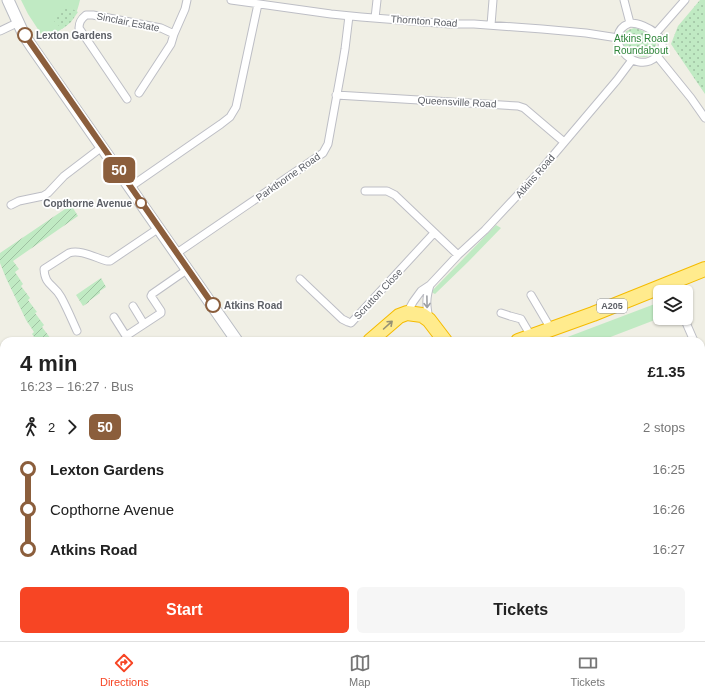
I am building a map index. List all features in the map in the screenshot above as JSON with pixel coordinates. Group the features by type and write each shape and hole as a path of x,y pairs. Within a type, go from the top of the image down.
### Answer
{"highway":[{"name":"A205","path":"676,285 705,269"},
{"name":"A205","path":"531,336 653,294"},
{"path":"407,313 422,315 429,320 442,337"},
{"name":"Atkins Road","path":"375,337 399,316 407,313"}],"main road":[{"path":"8,0 24,35 32,47 234,337"}],"street":[{"name":"Sinclair Estate","path":"139,93 171,44 187,0"},
{"name":"Thornton Road","path":"231,0 349,16 450,24 491,25 618,38"},
{"path":"375,18 377,0"},
{"path":"491,25 493,0"},
{"path":"624,0 630,23"},
{"path":"656,33 685,0"},
{"path":"130,187 230,117 236,107 258,4"},
{"name":"Sinclair Estate","path":"127,99 78,28 81,19 86,15 93,15 162,28 174,34"},
{"name":"Parkthorne Road","path":"177,254 323,153 328,144 346,49 349,16"},
{"path":"0,31 18,22"},
{"path":"630,23 652,29 660,38 662,42 661,51 653,59 642,62 632,60 618,43 621,28 630,23"},
{"path":"657,56 705,118"},
{"name":"Atkins Road","path":"407,313 421,291 430,285 503,212 540,171 617,80 632,60"},
{"name":"Queensville Road","path":"336,96 518,106 524,108 564,142"},
{"path":"11,205 19,201 43,196 48,193 60,179 102,147"},
{"path":"365,191 387,191 395,195 458,256"},
{"path":"77,331 60,295 44,277 44,269 72,252 80,252 110,261 159,228"},
{"name":"Scrutton Close","path":"300,279 342,319 351,323 434,233"},
{"path":"114,317 126,336 161,313 151,296 152,294 188,269"},
{"path":"429,320 426,303 430,285"},
{"path":"531,295 551,329"},
{"path":"132,306 144,324"},
{"path":"501,313 521,319 531,336"},
{"path":"687,325 692,337"}],"green space":[{"path":"21,0 80,0 75,16 71,21 45,40 28,14"},
{"path":"700,0 705,0 705,94 671,44 678,26"},
{"path":"66,6 78,12 71,22 62,29 54,21"},
{"name":"Atkins Road Roundabout","path":"634,28 646,32 656,41 654,52 651,55 644,57 639,56 625,48 622,43 623,34"},
{"path":"71,205 78,216 13,261 19,269 15,272 23,284 21,286 30,298 28,300 37,312 35,313 44,325 42,327 50,337 34,337 32,334 34,332 26,320 0,263 0,253"},
{"path":"496,225 501,228 435,294 431,292"},
{"path":"101,278 106,287 83,306 76,295"},
{"path":"653,305 653,321 610,337 568,337"}],"bus line":[{"name":"50","path":"25,35 47,69 213,305"}],"place":[{"name":"Lexton Gardens","path":"25,35"},
{"name":"Copthorne Avenue","path":"141,203"},
{"name":"Atkins Road","path":"213,305"}]}
